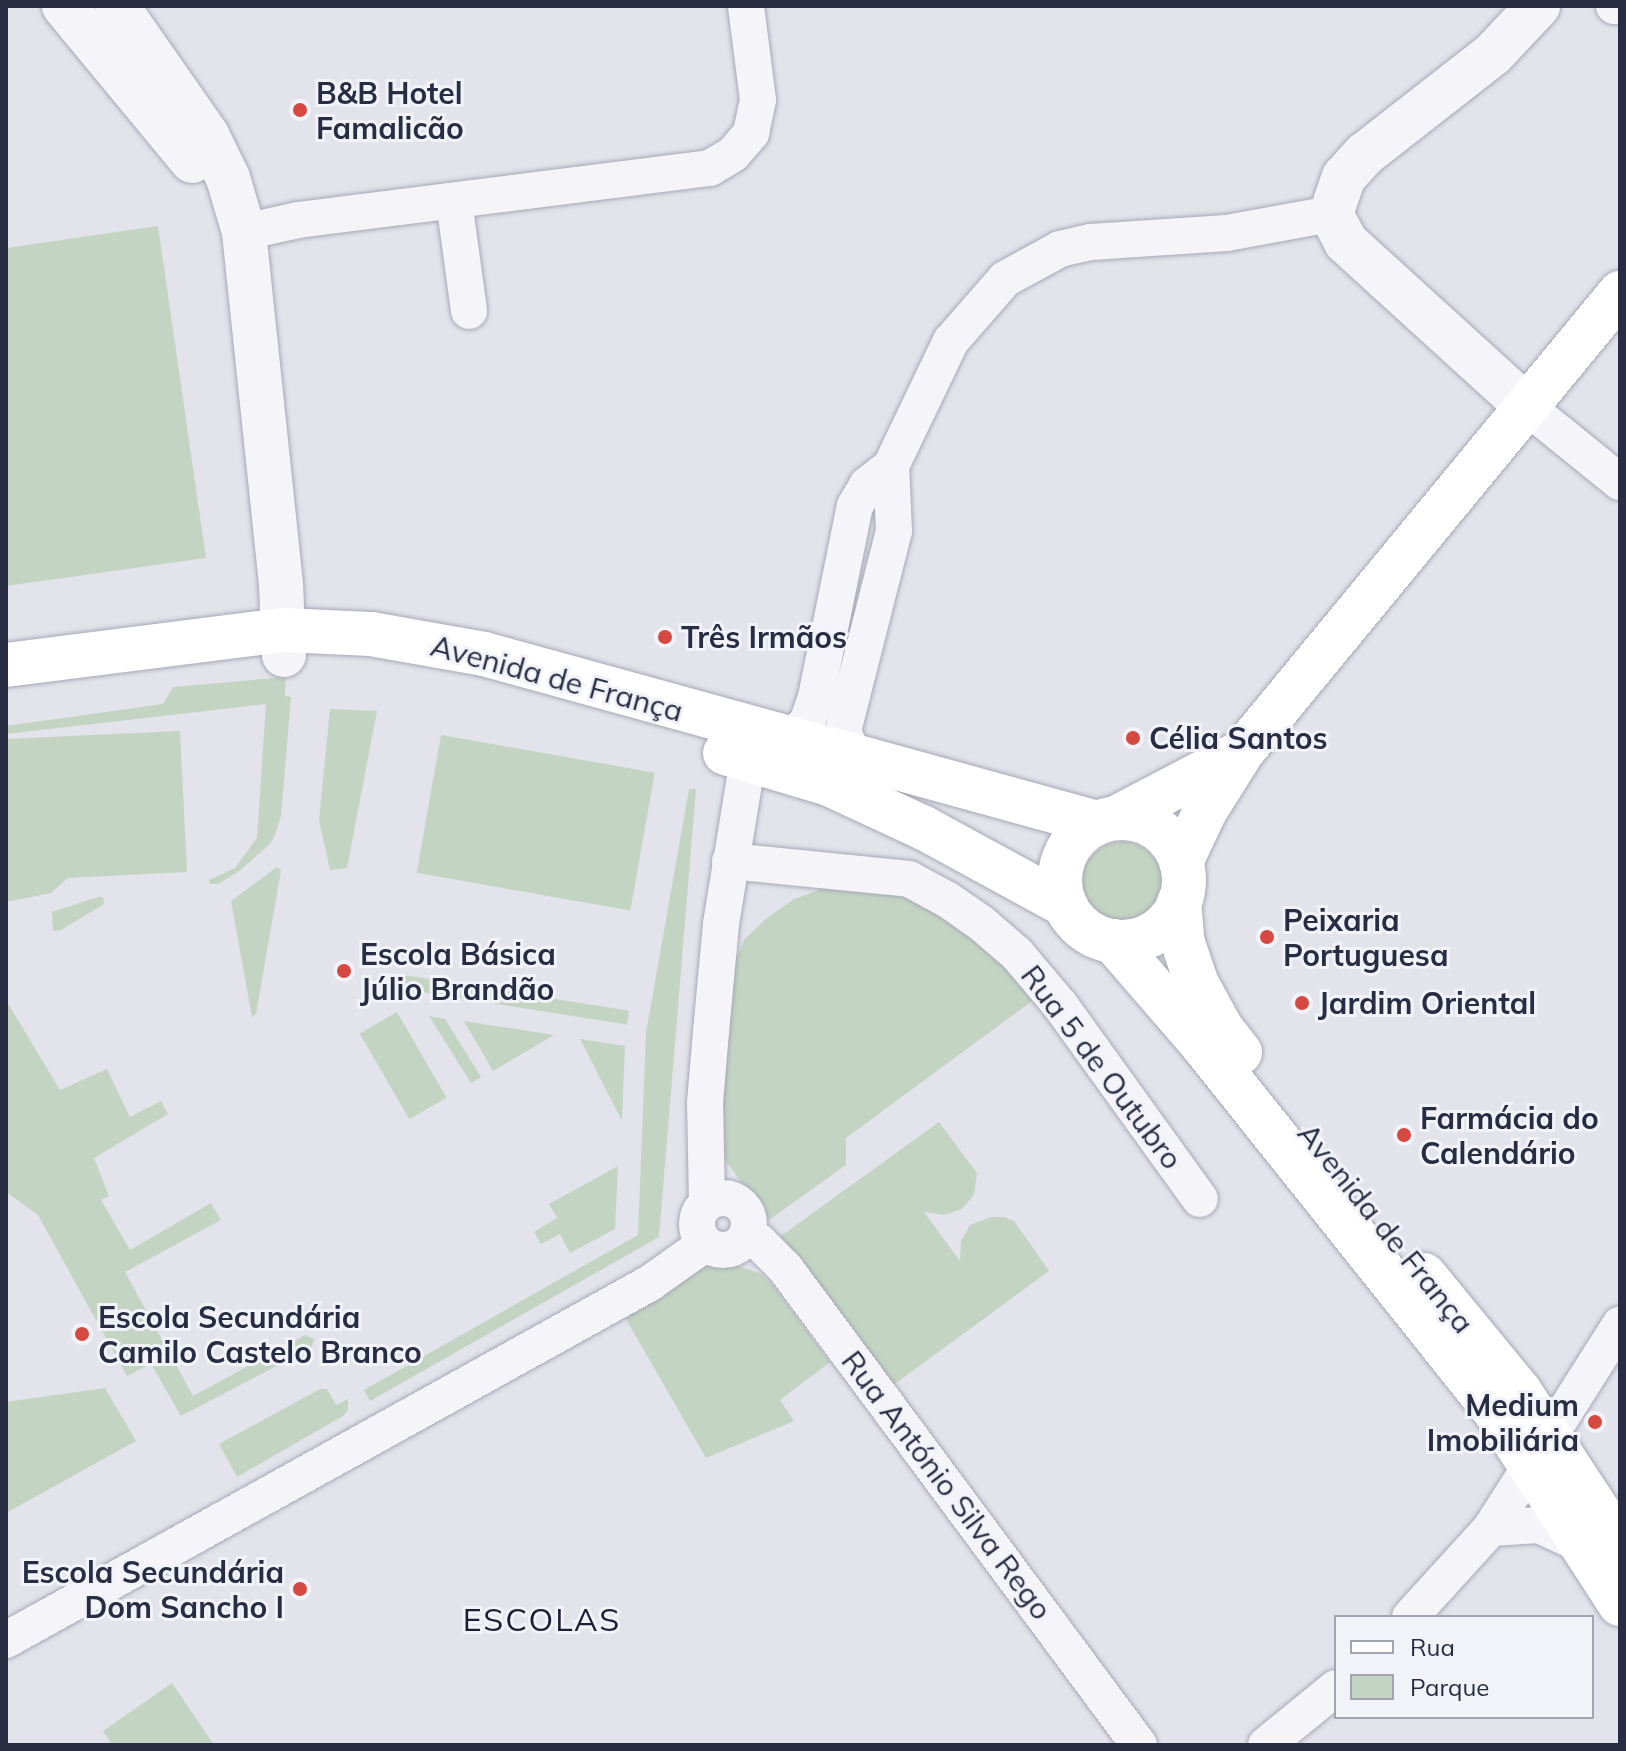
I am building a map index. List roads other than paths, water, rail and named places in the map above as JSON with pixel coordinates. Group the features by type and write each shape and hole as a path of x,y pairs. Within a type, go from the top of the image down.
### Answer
{"main road":[{"path":"1113,941 1145,937 1160,928 1205,811 1242,752 1620,293"},
{"name":"Avenida de França","path":"6,665 371,634 484,654 820,748 1106,821 1137,820 1156,828 1172,843 1180,882 1182,940 1189,964 1221,1028 1520,1392 1536,1452"},
{"name":"Avenida de França","path":"6,688 193,662 284,642 432,670 829,784 924,828 1065,905 1076,922 1093,935 1113,941 1201,1043 1536,1452 1602,1545 1620,1604"},
{"path":"748,759 756,751 782,745 820,748"},
{"path":"1065,905 1060,889 1063,857 1083,832 1242,752"}],"street":[{"path":"64,6 118,31 244,232 284,642"},
{"path":"244,232 298,220 710,168 733,154 751,133 758,100 746,6"},
{"path":"1538,6 1493,54 1365,154 1344,177 1331,214 1346,242 1526,406 1620,482"},
{"path":"454,201 469,311"},
{"path":"891,466 894,531 843,731 820,748 807,723 816,697 855,506 867,485 891,466 951,341 1005,279 1034,260 1060,249 1091,242 1227,233 1331,214"},
{"path":"707,1203 705,1103 721,924 748,759"},
{"name":"Rua 5 de Outubro","path":"730,861 909,879 970,915 1017,954 1060,1005 1200,1199"},
{"path":"722,1197 738,1202 750,1223 745,1238 727,1251 705,1244 696,1228 697,1218 707,1203 722,1197"},
{"name":"Rua António Silva Rego","path":"745,1238 759,1242 785,1268 1139,1745"},
{"path":"6,1640 650,1283 705,1244"},
{"path":"1412,1615 1491,1528 1536,1452 1620,1325"},
{"path":"1491,1528 1539,1525 1602,1545"},
{"path":"1266,1745 1334,1690"}],"place":[{"name":"B&B Hotel Famalicão","path":"300,110"},
{"name":"Três Irmãos","path":"665,637"},
{"name":"Célia Santos","path":"1133,738"},
{"name":"Peixaria Portuguesa","path":"1267,937"},
{"name":"Escola Básica Júlio Brandão","path":"344,971"},
{"name":"Jardim Oriental","path":"1302,1003"},
{"name":"Farmácia do Calendário","path":"1404,1135"},
{"name":"Escola Secundária Camilo Castelo Branco","path":"82,1334"},
{"name":"Medium Imobiliária","path":"1595,1422"},
{"name":"Escola Secundária Dom Sancho I","path":"300,1589"}],"district":[{"name":"ESCOLAS","path":"542,1619"}]}
